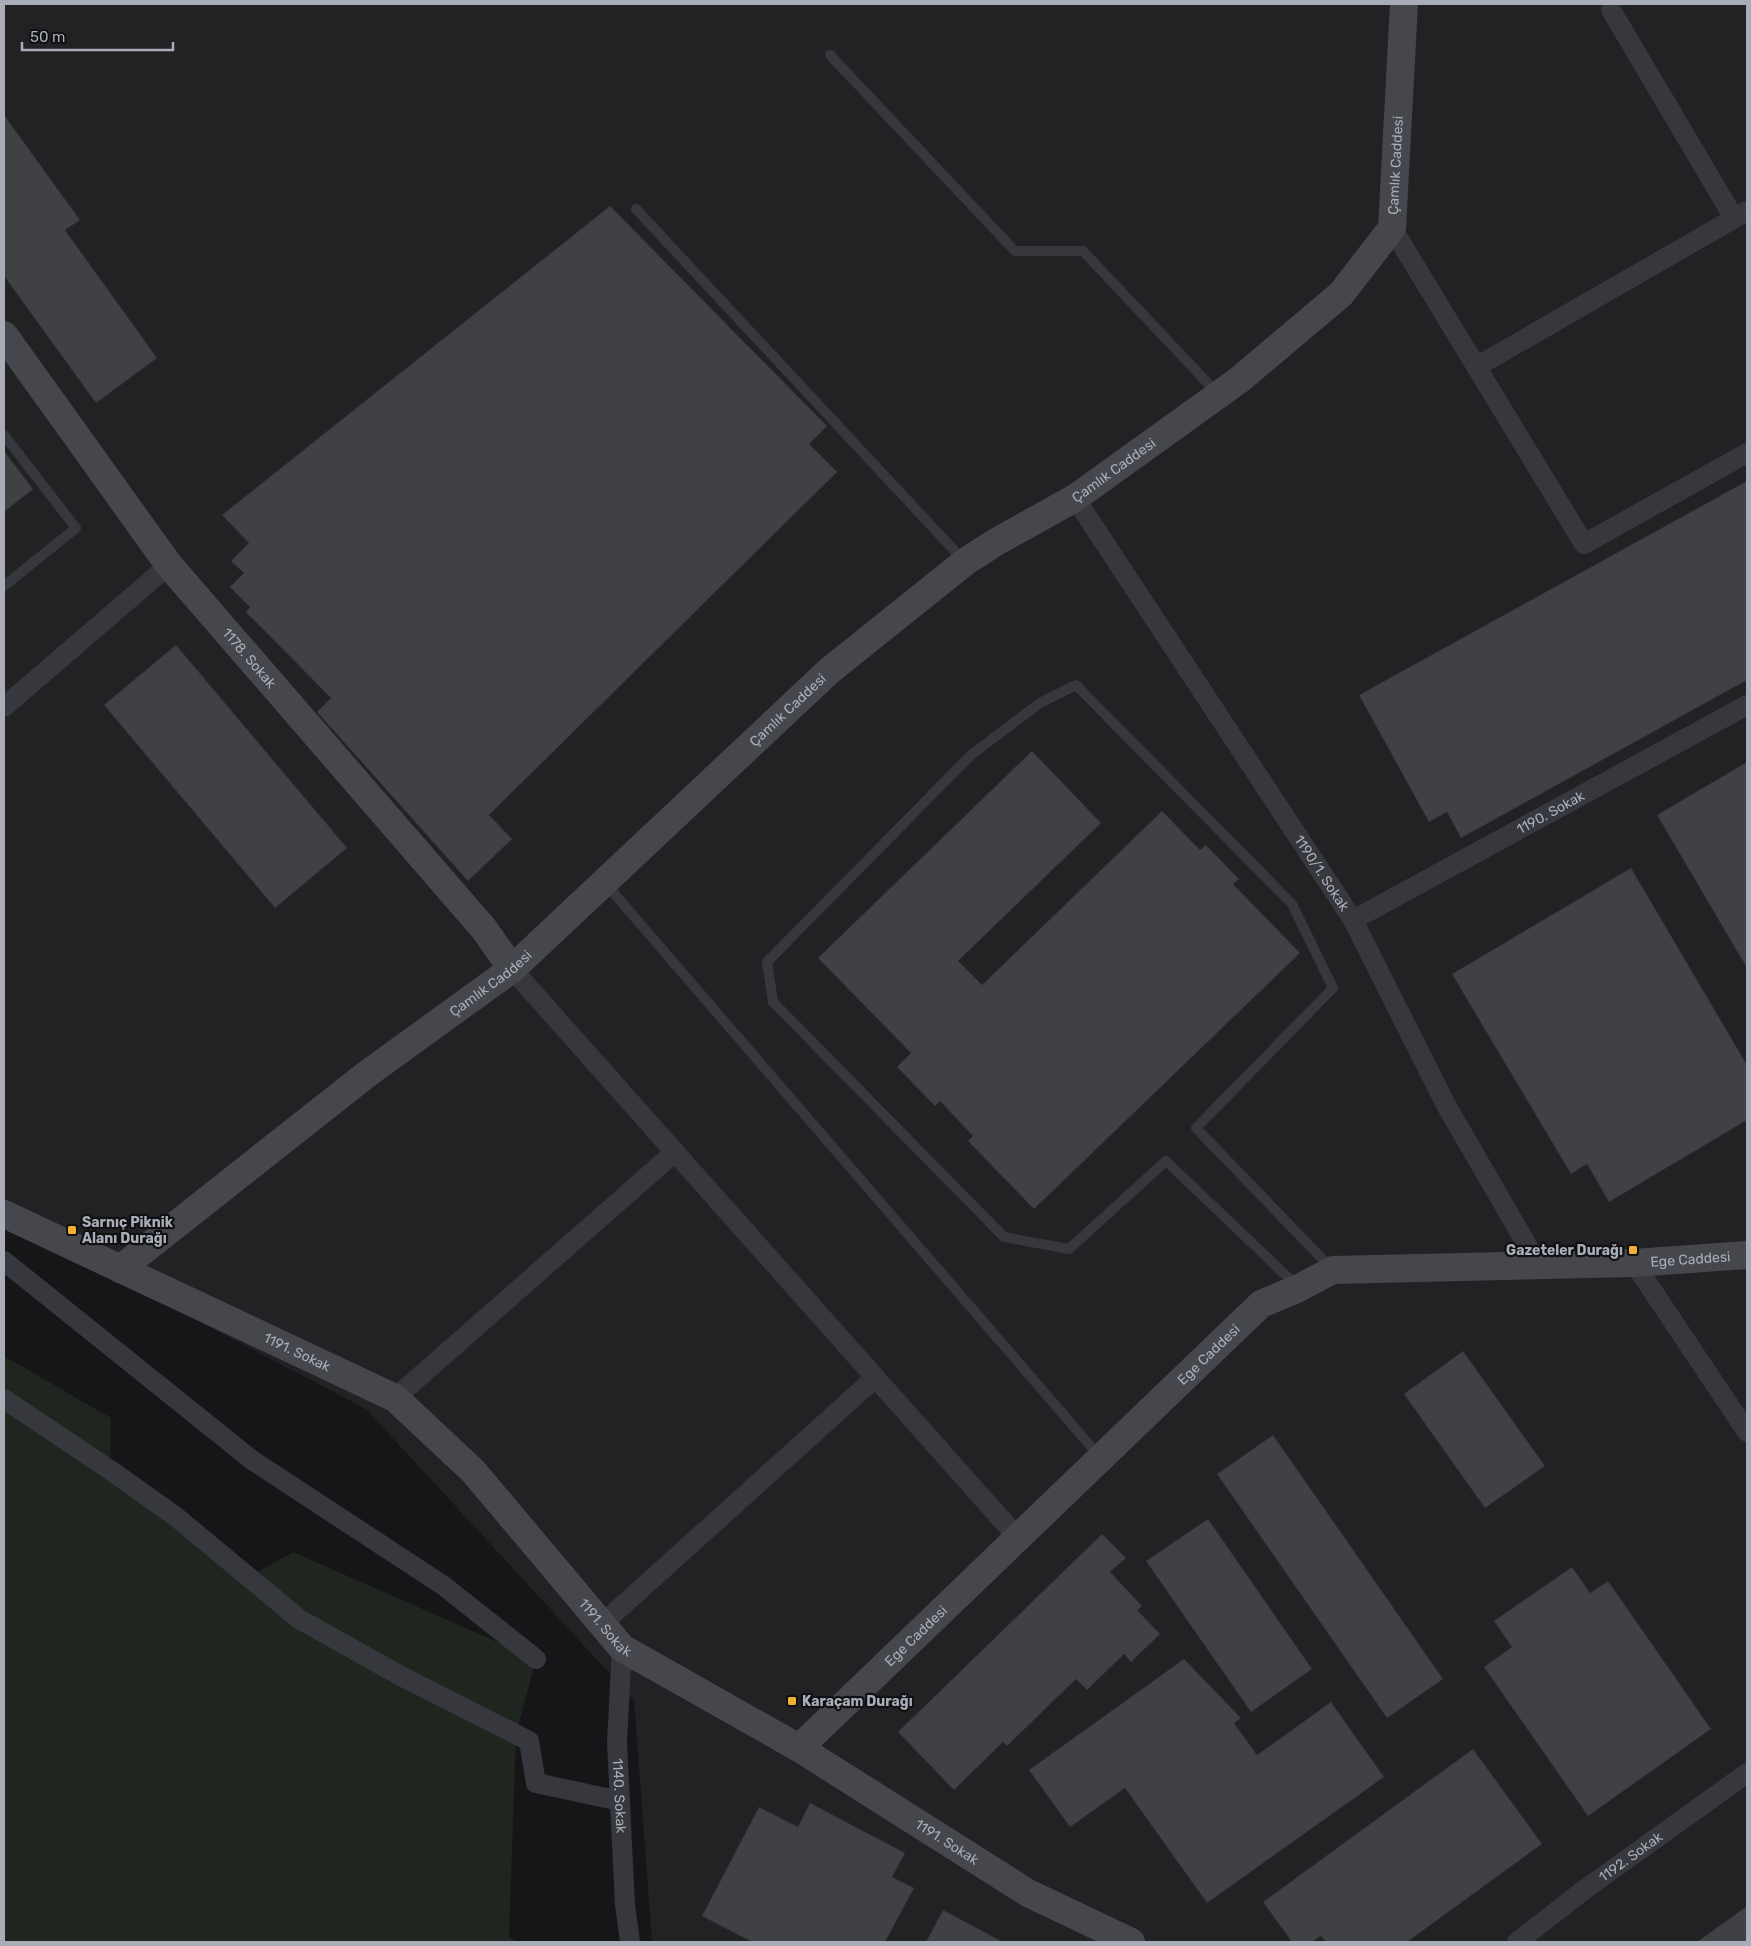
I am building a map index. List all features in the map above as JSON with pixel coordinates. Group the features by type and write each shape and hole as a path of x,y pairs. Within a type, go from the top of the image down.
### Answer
{"street":[{"name":"Çamlık Caddesi","path":"120,1268 367,1074 512,969 829,671 966,562 996,542 1075,498 1240,380 1341,294 1392,228 1404,4"},
{"path":"1476,367 1741,215 1611,10"},
{"path":"1392,228 1584,544 1747,453"},
{"name":"1178. Sokak","path":"4,336 169,565 484,929 512,969"},
{"name":"1190/1. Sokak","path":"1075,498 1353,920 1446,1105 1538,1264"},
{"path":"4,707 169,565"},
{"name":"1190. Sokak","path":"1353,920 1747,705"},
{"path":"512,969 1018,1538"},
{"path":"395,1398 675,1152"},
{"path":"4,1214 120,1268"},
{"name":"Ege Caddesi","path":"799,1748 1261,1304 1333,1270 1634,1262 1747,1255"},
{"path":"4,1261 252,1460 444,1586 536,1659"},
{"path":"1634,1262 1747,1432"},
{"name":"1191. Sokak","path":"120,1268 395,1398 472,1471 622,1648 799,1748 1028,1893 1131,1942"},
{"path":"602,1624 876,1378"},
{"path":"4,1399 175,1516 299,1619 400,1676 529,1741 536,1783 620,1801"},
{"name":"1140. Sokak","path":"622,1648 617,1742 625,1906 630,1942"},
{"name":"1192. Sokak","path":"1516,1942 1584,1890 1747,1773"}],"lane":[{"path":"830,55 1015,252 1083,251 1219,394"},
{"path":"636,210 966,562"},
{"path":"4,435 76,528 4,586"},
{"path":"1298,1288 1166,1161 1069,1249 1004,1237 773,1002 767,962 971,755 1040,703 1076,685 1292,904 1333,988 1196,1128 1333,1270"},
{"path":"604,882 1101,1458"}],"shaded area":[{"path":"4,4 1747,4 1747,1942 652,1942 634,1700 366,1409 4,1219"},
{"path":"4,1356 111,1418 110,1470 249,1577 293,1552 536,1659 516,1734 509,1937 518,1942 4,1942"}],"building":[{"path":"4,115 80,220 65,230 157,358 96,403 4,276"},
{"path":"610,206 827,426 809,444 837,472 489,815 512,839 468,881 317,712 331,698 246,612 250,607 230,587 244,573 231,561 249,543 222,515"},
{"path":"4,451 33,489 4,512"},
{"path":"1747,481 1747,680 1461,838 1447,812 1429,822 1359,695"},
{"path":"176,645 347,848 275,908 104,705"},
{"path":"1032,751 1101,823 958,961 982,985 1162,811 1200,850 1206,845 1239,879 1233,884 1300,953 1034,1209 968,1141 973,1136 940,1101 935,1106 897,1067 911,1053 818,958"},
{"path":"1747,762 1747,968 1657,815"},
{"path":"1631,868 1747,1065 1747,1120 1609,1202 1587,1164 1571,1174 1452,974"},
{"path":"1463,1351 1545,1466 1485,1508 1404,1394"},
{"path":"1273,1435 1443,1679 1387,1718 1217,1474"},
{"path":"1208,1519 1312,1669 1251,1712 1146,1561"},
{"path":"1102,1534 1126,1558 1110,1572 1142,1606 1137,1610 1160,1634 1131,1662 1124,1654 1087,1690 1076,1679 1007,1746 1003,1742 954,1790 898,1732"},
{"path":"1572,1567 1590,1593 1608,1581 1711,1729 1588,1816 1484,1667 1512,1647 1494,1621"},
{"path":"1184,1659 1241,1718 1234,1723 1257,1755 1331,1702 1384,1777 1207,1903 1125,1788 1070,1827 1029,1770"},
{"path":"1473,1749 1542,1844 1407,1942 1326,1942 1321,1936 1312,1942 1292,1942 1263,1902"},
{"path":"810,1803 905,1853 892,1877 914,1888 885,1942 752,1942 702,1916 759,1807 798,1827"},
{"path":"1747,1906 1747,1942 1697,1942"},
{"path":"943,1910 1003,1942 926,1942"}],"place":[{"name":"Sarnıç Piknik Alanı Durağı","path":"72,1230"},
{"name":"Gazeteler Durağı","path":"1633,1250"},
{"name":"Karaçam Durağı","path":"792,1701"}]}
